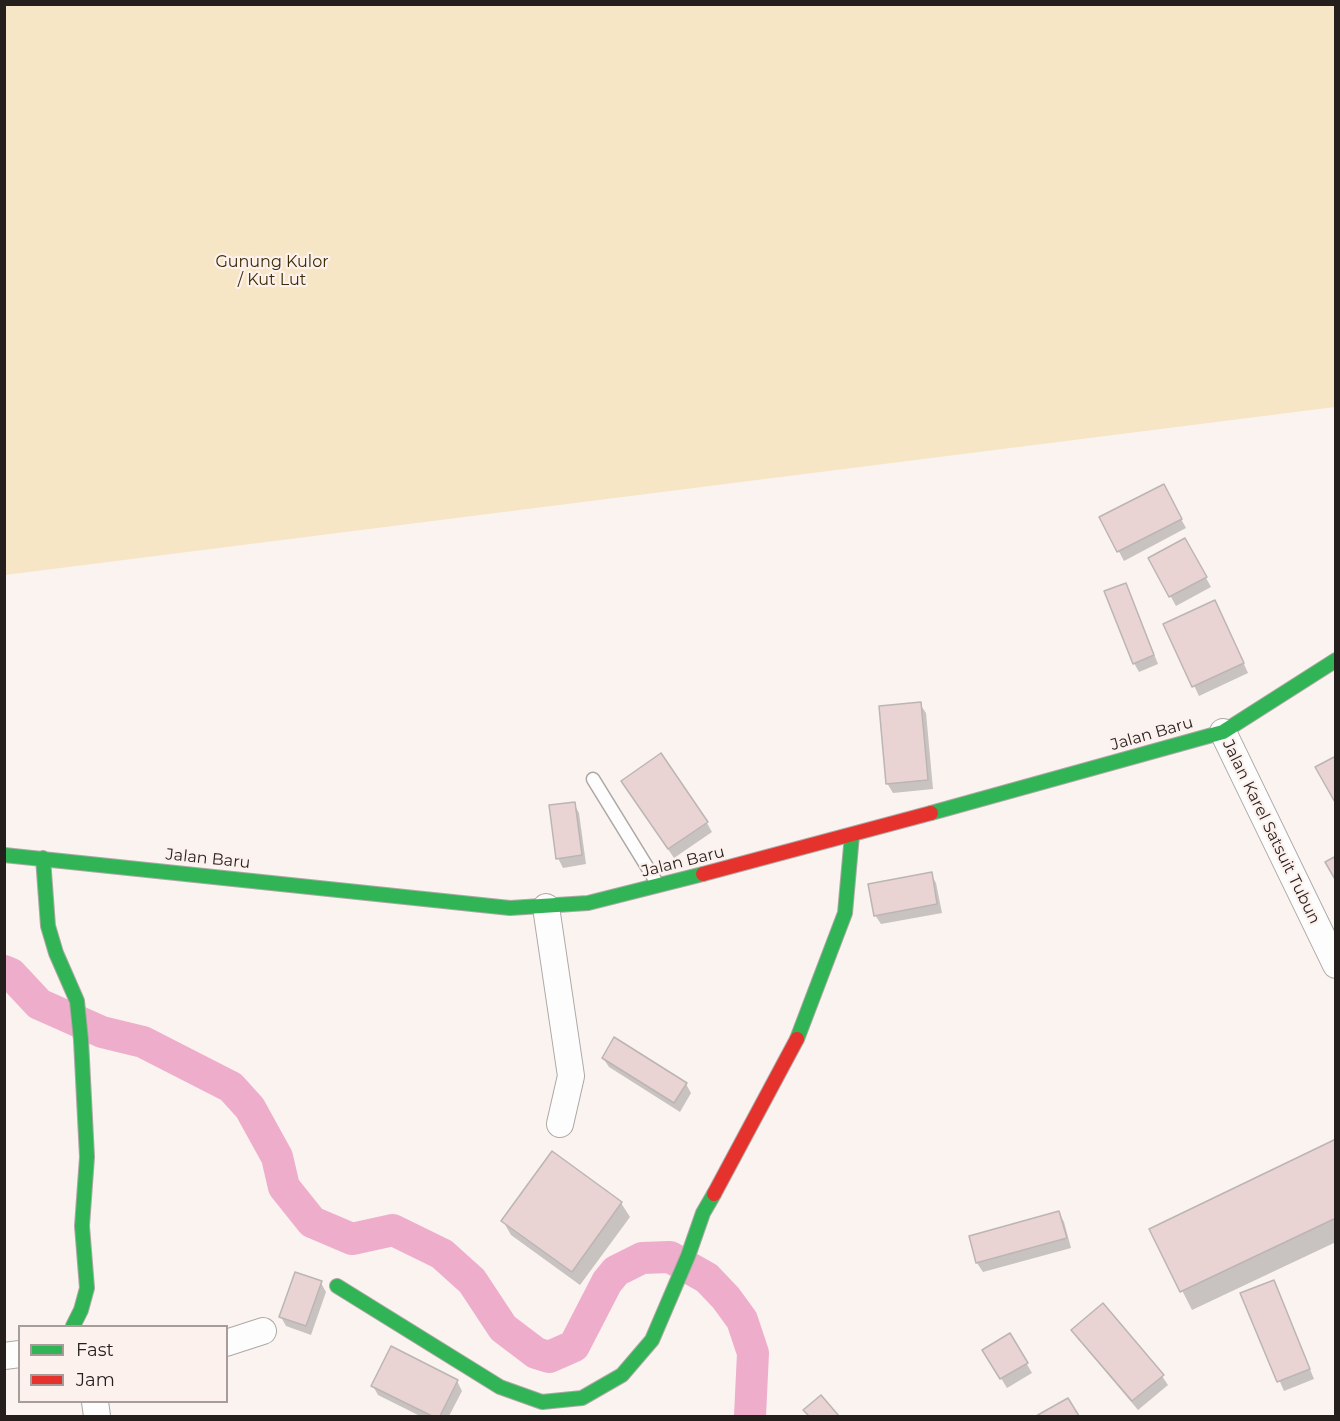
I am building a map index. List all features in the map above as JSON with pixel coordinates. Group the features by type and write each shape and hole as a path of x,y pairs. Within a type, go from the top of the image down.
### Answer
{"street":[{"name":"Jalan Baru","path":"4,855 510,908 588,903 852,835 1223,732 1335,660"},
{"name":"Jalan Karel Satsuit Tubun","path":"1223,732 1335,965"},
{"path":"337,1286 500,1387 542,1402 582,1398 622,1375 651,1340 688,1256 703,1213 794,1047 845,913 852,835"},
{"path":"43,858 48,926 56,953 77,1001 81,1040 87,1157 82,1227 87,1288 79,1321"},
{"path":"546,907 571,1076 560,1124"},
{"path":"228,1342 263,1331"}],"lane":[{"path":"593,779 658,885"}],"green space":[{"name":"Gunung Kulor / Kut Lut","path":"4,5 1335,5 1335,407 5,575"}],"building":[{"path":"1164,484 1182,519 1117,552 1099,517"},
{"path":"1185,538 1207,577 1169,597 1148,558"},
{"path":"1126,583 1154,655 1133,664 1104,591"},
{"path":"1215,600 1244,663 1192,687 1163,624"},
{"path":"921,702 928,780 886,784 879,706"},
{"path":"661,753 708,822 668,849 621,781"},
{"path":"1336,756 1336,804 1315,767"},
{"path":"575,802 582,855 556,859 549,805"},
{"path":"1336,856 1336,881 1325,862"},
{"path":"932,872 937,904 874,916 868,884"},
{"path":"614,1037 687,1083 674,1103 602,1058"},
{"path":"1336,1139 1336,1218 1180,1292 1149,1229"},
{"path":"552,1151 622,1202 572,1272 501,1221"},
{"path":"1059,1211 1067,1238 976,1263 969,1236"},
{"path":"295,1272 322,1281 306,1326 279,1317"},
{"path":"1274,1280 1310,1369 1277,1382 1240,1293"},
{"path":"1103,1303 1164,1375 1132,1401 1071,1330"},
{"path":"1010,1333 1028,1363 1000,1379 982,1350"},
{"path":"391,1346 458,1380 440,1416 432,1416 371,1386"},
{"path":"821,1395 839,1416 809,1416 803,1410"},
{"path":"1068,1398 1079,1416 1036,1416"}],"waterway":[{"path":"4,971 11,974 39,1004 102,1032 143,1042 231,1087 250,1108 277,1157 284,1187 312,1222 352,1239 393,1230 442,1254 472,1281 503,1328 536,1353 549,1357 574,1346 607,1282 616,1271 642,1258 670,1257 707,1278 742,1320 753,1353 750,1416"}],"traffic: fast":[{"path":"931,813 1223,732 1336,660"},
{"path":"797,1039 845,913 852,835"},
{"path":"4,855 510,908 588,903 703,874"},
{"path":"43,858 48,926 56,953 77,1001 81,1040 87,1157 82,1226 87,1288 81,1310 74,1325"},
{"path":"337,1286 500,1387 542,1402 582,1398 622,1375 652,1340 688,1256 703,1213 714,1194"}],"traffic: jam":[{"path":"703,874 931,813"},
{"path":"714,1194 797,1039"}]}
